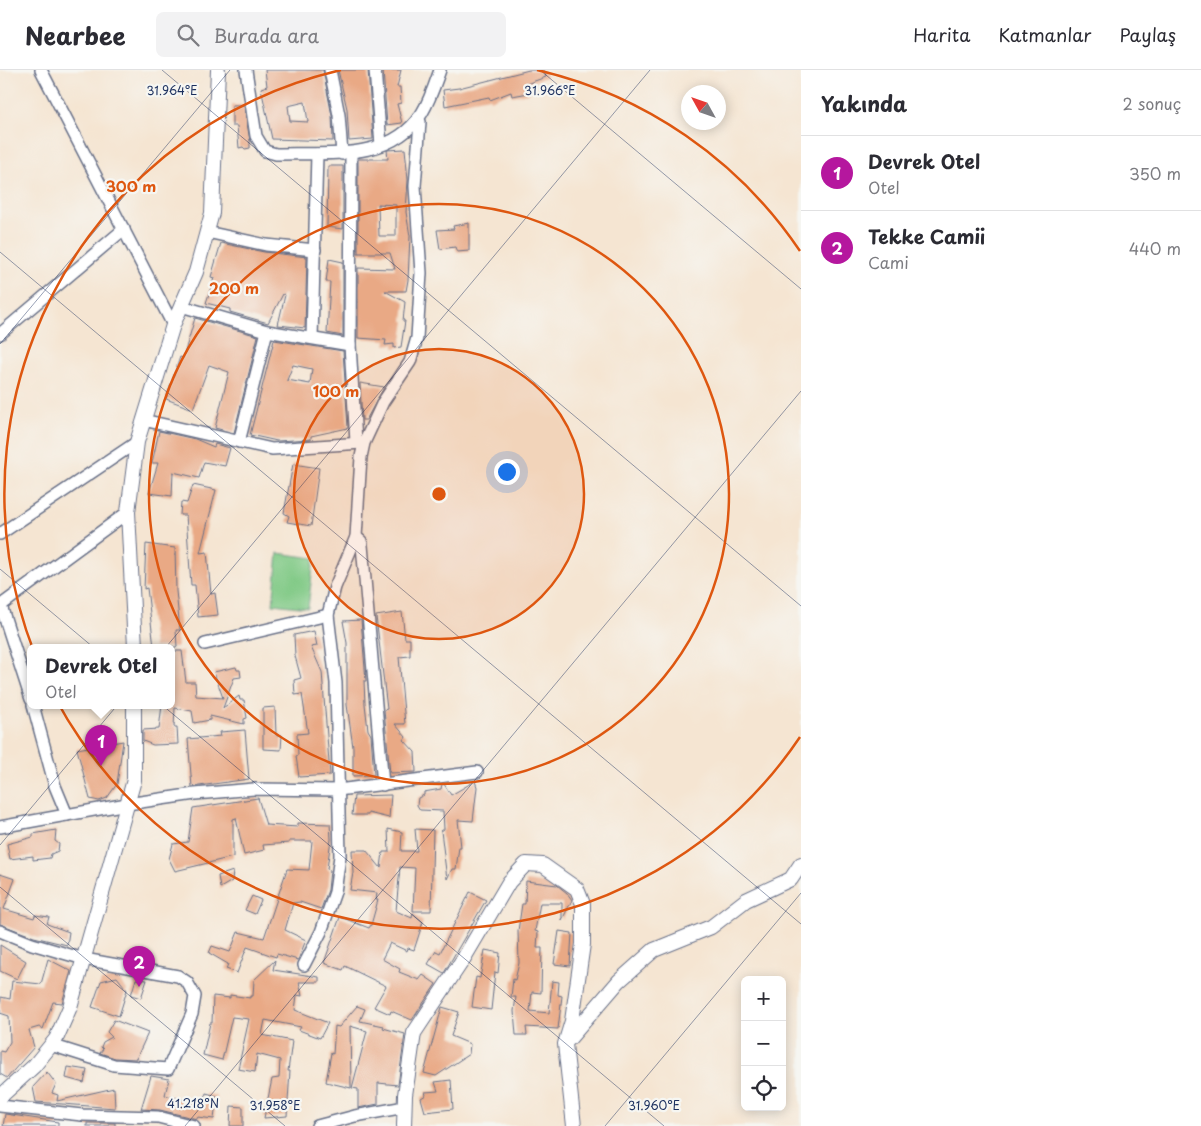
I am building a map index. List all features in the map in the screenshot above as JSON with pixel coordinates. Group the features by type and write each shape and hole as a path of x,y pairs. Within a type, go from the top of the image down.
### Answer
{"street":[{"path":"41,70 173,325"},
{"path":"135,644 128,512 137,442 173,325 196,272 212,213 218,70"},
{"path":"246,70 256,136 263,150 272,154 346,154 381,145 405,131 418,118 427,103 440,70"},
{"path":"304,965 321,932 335,892 339,872 340,823 336,683 328,614 336,586 356,537 361,457 350,345 346,154 330,70"},
{"path":"375,70 381,145"},
{"path":"360,442 382,402 410,362 416,346 421,273 415,186 420,122 418,118"},
{"path":"312,338 317,154"},
{"path":"0,334 124,229"},
{"path":"207,232 266,245 315,250"},
{"path":"181,306 267,331 350,345"},
{"path":"239,442 267,331"},
{"path":"143,420 280,450 360,442"},
{"path":"0,534 137,442"},
{"path":"27,686 0,606 128,512"},
{"path":"356,537 361,541 362,545 382,785"},
{"path":"205,644 328,614"},
{"path":"34,709 55,786 67,815"},
{"path":"0,1096 34,1066 51,1045 70,1007 134,780 134,709"},
{"path":"0,827 127,804 254,789 338,790 477,772"},
{"path":"404,1126 414,1033 464,958 509,882 526,864 543,866 571,885 576,889 583,904 583,944 572,1021 565,1044 574,1126"},
{"path":"565,1044 618,981 654,950 710,927 746,900 790,878 801,864"},
{"path":"0,931 32,944 84,960 178,976 191,986 195,996 192,1014 168,1069 114,1065 51,1045"},
{"path":"0,1106 82,1115 158,1117 194,1126"},
{"path":"317,1126 355,1116 405,1108"}],"green space":[{"path":"278,553 314,558 308,608 273,604"}],"building":[{"path":"265,70 323,70 332,116 333,141 272,139 261,88 267,86","holes":["305,102 308,122 290,121 288,106"]},
{"path":"338,70 368,70 373,139 349,141 347,109"},
{"path":"383,70 401,70 397,87 400,87 401,103 397,104 402,123 387,125"},
{"path":"529,70 544,70 546,77 526,84 529,93 512,96 511,92 490,100 489,97 445,106 443,90 459,88"},
{"path":"232,105 244,105 250,148 239,148 237,126 232,126"},
{"path":"405,149 408,180 406,212 410,236 406,291 385,291 405,302 403,321 405,321 401,347 394,348 394,344 385,345 386,340 358,338 358,268 395,269 390,253 358,253 358,159 388,159 387,150","holes":["378,204 396,205 396,236 379,236"]},
{"path":"328,166 343,166 343,229 327,227"},
{"path":"469,223 469,251 457,252 455,247 440,249 437,230 454,229 453,226"},
{"path":"221,243 264,252 307,257 305,328 278,325 285,295 283,294 268,323 230,312 230,309 206,303 214,278 211,277"},
{"path":"329,259 343,262 343,336 327,333 330,282 326,282"},
{"path":"195,318 258,336 234,433 215,428 229,372 209,365 193,409 166,399 180,357 183,358"},
{"path":"274,340 343,351 348,428 311,436 311,439 277,441 250,435","holes":["293,365 312,369 310,384 287,380"]},
{"path":"360,383 384,387 366,420 362,420"},
{"path":"159,431 195,439 214,447 215,444 230,448 225,466 204,462 199,478 173,472 172,496 149,493 158,463 152,463"},
{"path":"293,464 319,468 311,526 287,522 289,516 284,513"},
{"path":"193,485 216,490 200,553 207,552 211,594 215,593 218,615 198,617 195,585 191,585 186,515 180,515 181,502 187,503"},
{"path":"146,544 175,548 176,591 180,630 176,630 177,647 175,647 175,644 154,644 147,588 144,589"},
{"path":"402,612 405,639 410,639 410,656 399,657 405,724 395,724 406,737 404,740 415,752 416,772 390,773 384,710 387,709 376,616"},
{"path":"361,620 366,681 364,681 365,704 368,730 371,735 374,775 353,776 353,747 347,705 347,643 343,621"},
{"path":"314,631 317,646 311,647 322,672 330,775 299,777 296,756 298,755 297,734 308,733 302,694 295,695 294,680 301,678 295,656 294,635"},
{"path":"175,651 182,651 186,682 195,682 196,696 223,698 214,672 236,667 237,670 240,670 241,677 234,678 223,708 239,696 240,700 244,700 247,718 244,719 244,724 210,716 210,720 194,723 192,711 175,708"},
{"path":"275,707 276,735 282,735 281,750 263,749 263,708"},
{"path":"162,709 175,709 174,727 177,727 178,744 153,745 143,741 143,730 159,729"},
{"path":"245,730 249,779 192,787 188,739 221,736 220,732"},
{"path":"123,741 117,784 107,798 99,801 90,799 77,749"},
{"path":"475,781 477,787 473,821 458,820 461,847 459,847 456,869 452,869 447,879 441,831 444,829 443,811 420,810 417,805 418,798 424,795 424,792 441,789 442,784 444,784 451,795"},
{"path":"391,795 389,818 368,813 368,815 352,815 354,796"},
{"path":"258,798 266,825 298,827 298,823 330,824 331,839 327,869 330,870 328,890 321,909 300,902 293,903 285,930 306,940 298,960 277,954 276,957 247,947 237,973 226,969 228,964 209,953 212,946 230,952 238,932 264,938 287,869 309,870 312,841 289,841 289,843 263,845 264,850 244,855 236,818 233,819 233,857 175,871 169,859 173,844 188,842 193,808"},
{"path":"388,829 402,832 401,851 417,851 415,829 433,830 431,911 413,911 415,868 400,867 396,911 412,918 413,913 423,922 414,950 408,948 407,951 390,943 382,959 400,969 399,972 419,980 423,975 436,984 412,1020 391,1011 390,1014 374,1007 386,986 345,966 343,970 324,963 340,917 369,928 371,925 378,900 376,900 377,893 350,890 353,873 352,850 366,850 381,868 383,852 389,852"},
{"path":"56,830 55,841 59,844 58,851 51,854 50,858 33,860 33,856 10,859 7,844 33,837 33,834"},
{"path":"233,871 232,881 220,888 218,876"},
{"path":"0,874 15,879 4,909 34,918 35,915 49,917 47,924 69,932 67,945 34,937 0,924"},
{"path":"526,881 557,885 572,900 562,920 562,903 540,903 535,931 538,932 537,948 542,948 541,993 532,992 530,1011 549,1013 552,981 559,982 558,995 562,996 558,1029 526,1027 527,1035 516,1035 514,1011 516,997 511,997 513,979 515,980 519,963 518,931 522,904 525,904"},
{"path":"470,892 486,900 444,973 428,964 436,951 440,953"},
{"path":"252,896 261,900 255,914 245,910"},
{"path":"559,931 572,933 570,966 554,964"},
{"path":"0,945 26,961 17,979 0,971"},
{"path":"485,950 500,953 498,973 495,972 491,1010 472,1007 476,977 480,978"},
{"path":"48,959 71,971 62,1003 53,1002 43,1029 39,1027 29,1030 34,1047 7,1078 0,1074 0,1051 4,1052 10,1042 9,1016 0,1013 1,997 10,999 12,981 41,984"},
{"path":"275,960 273,970 319,977 319,982 299,982 302,996 297,995 295,1010 328,1023 320,1038 299,1030 301,1027 265,1020 262,1035 292,1041 288,1071 290,1071 287,1116 264,1118 272,1079 279,1078 280,1060 257,1054 255,1072 238,1069 249,1019 232,1017 222,1060 203,1055 210,1023 212,1023 213,996 230,998 230,995 250,998 250,996 253,996 254,980"},
{"path":"117,977 127,990 119,1016 92,1007 101,981"},
{"path":"136,979 147,980 141,998 131,995"},
{"path":"357,1006 365,1009 360,1021 384,1026 383,1028 405,1034 398,1085 378,1083 378,1104 358,1108 358,1089 352,1088 367,1031 350,1026 351,1088 326,1082 331,1053 333,1054 335,1026 339,1027"},
{"path":"442,1007 459,1012 451,1036 470,1044 469,1054 436,1076 424,1073"},
{"path":"114,1020 148,1033 136,1059 115,1058 100,1053 103,1049 101,1047 103,1042 112,1037 107,1032"},
{"path":"68,1067 87,1070 84,1083 66,1078"},
{"path":"47,1072 56,1084 52,1093 58,1095 57,1101 114,1088 115,1108 36,1102 33,1087"},
{"path":"151,1076 169,1079 165,1095 203,1105 206,1093 217,1096 214,1119 197,1117 197,1119 160,1110 141,1109"},
{"path":"451,1080 453,1109 425,1112 421,1098 426,1095 425,1092 438,1091 435,1082"},
{"path":"231,1106 243,1107 243,1126 230,1126"},
{"path":"5,1114 58,1122 58,1126 3,1126"},
{"path":"87,1123 115,1123 115,1126 87,1126"}],"place":[{"name":"Devrek Otel","path":"101,766"},
{"name":"Tekke Camii","path":"139,987"}]}
